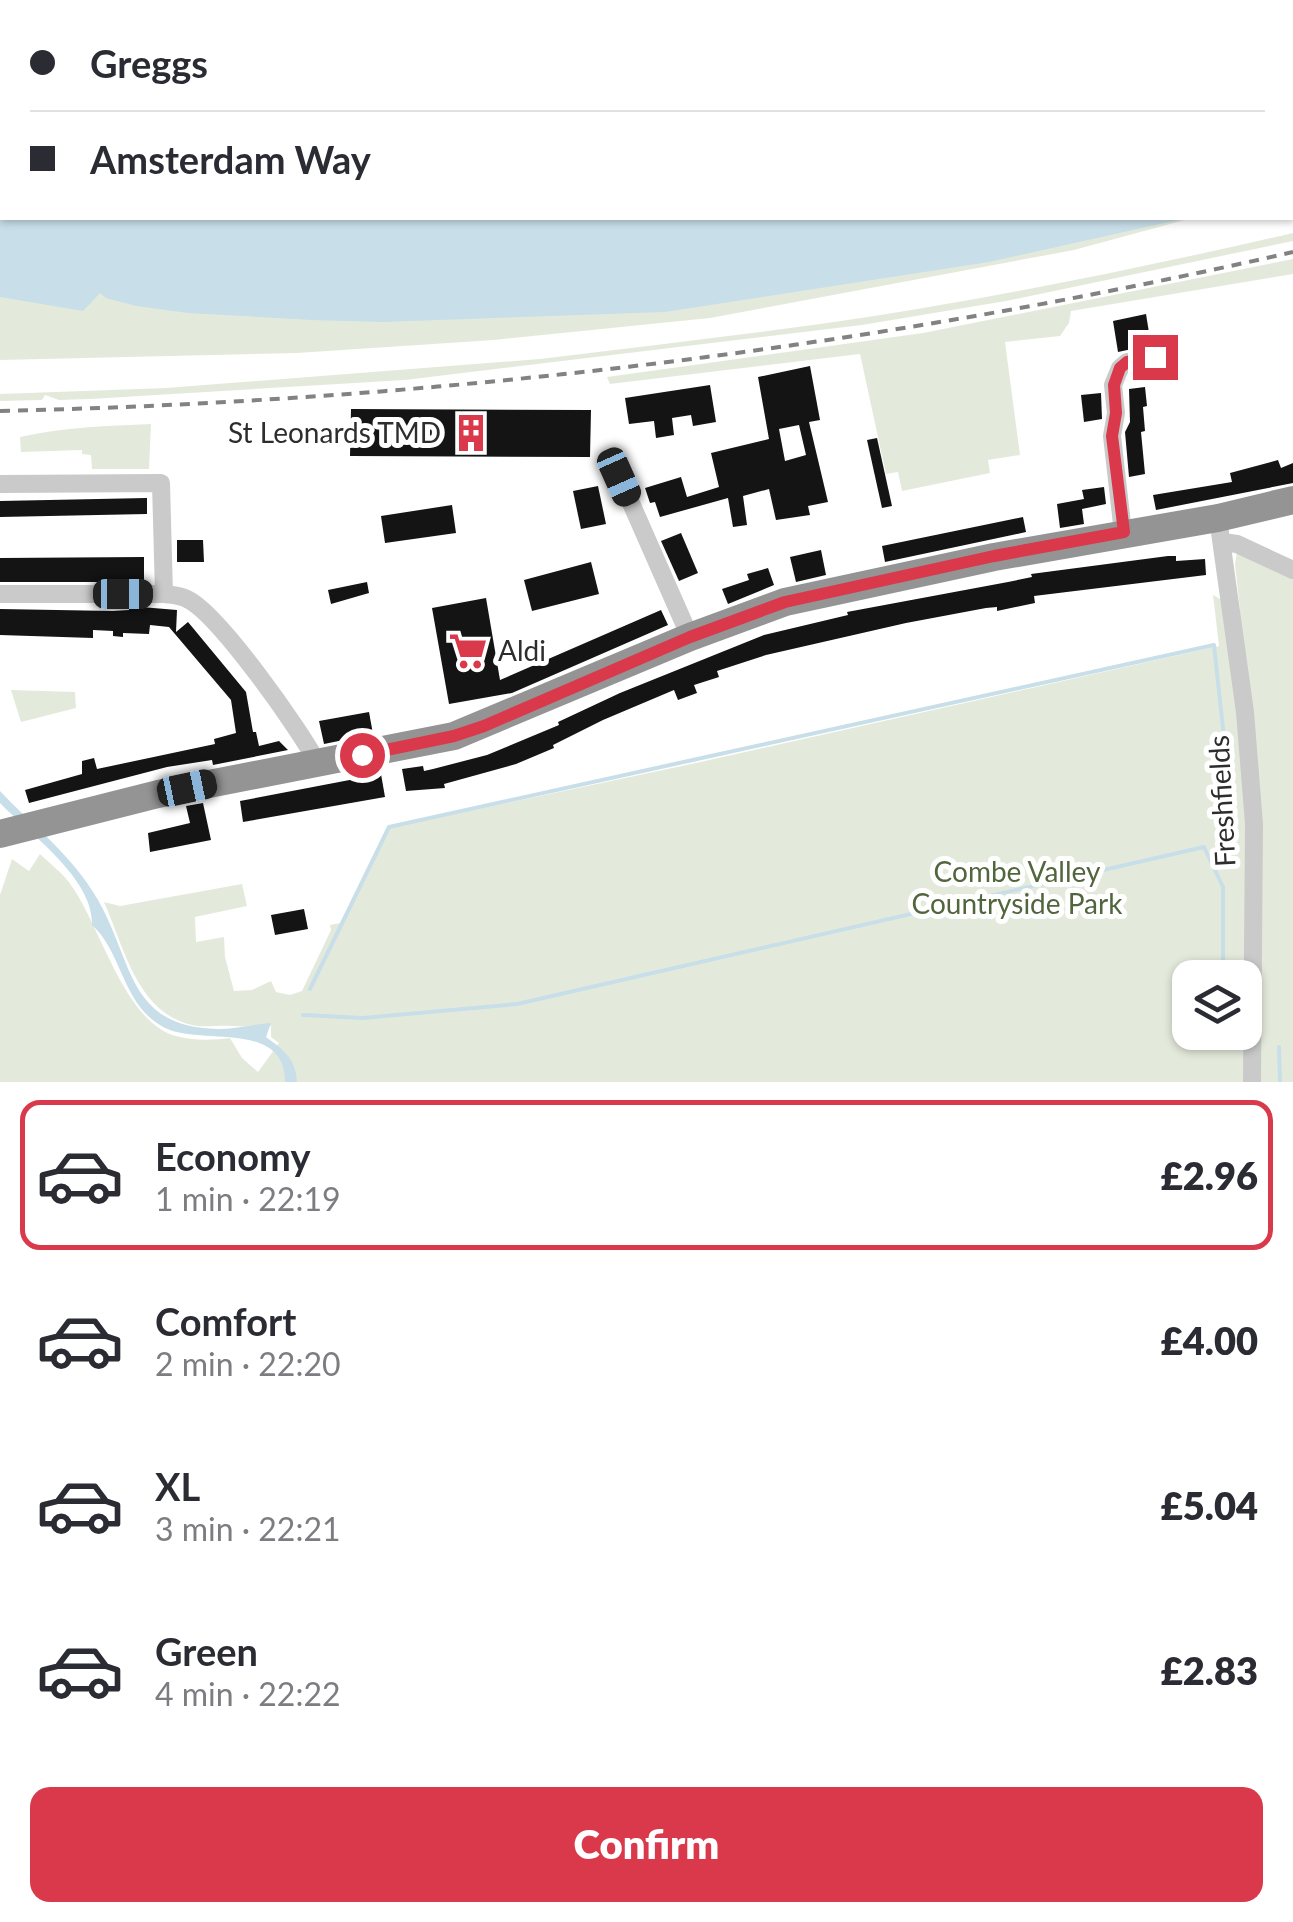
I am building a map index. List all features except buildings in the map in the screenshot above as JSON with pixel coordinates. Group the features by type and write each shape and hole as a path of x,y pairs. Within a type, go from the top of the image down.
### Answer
{"highway":[{"path":"11,831 158,794 454,736 690,637 785,602 1124,532 1220,530 1293,500"}],"street":[{"path":"1124,532 1112,436 1116,413 1114,385 1120,368 1127,362 1155,357"},
{"path":"612,460 690,637"},
{"path":"0,484 161,483 164,594"},
{"path":"1220,530 1238,544 1293,570"},
{"name":"Freshfields","path":"1220,530 1245,712 1254,824 1252,1082"},
{"path":"0,594 185,597 202,611 303,735 318,764"}],"green space":[{"path":"0,220 1185,220 1074,250 710,318 494,340 297,353 0,360"},
{"path":"1293,233 1293,241 1006,301 862,325 405,380 90,399 59,400 45,395 42,400 0,401 0,394 166,388 540,359 749,333 979,298"},
{"path":"1293,259 1293,274 1071,311 1069,323 1060,336 1005,342 1020,455 988,460 990,473 902,491 898,472 886,474 860,354 610,384 607,377 923,333"},
{"path":"151,424 149,469 92,469 91,455 82,454 82,450 21,452 20,437 69,429"},
{"name":"Combe Valley Countryside Park","path":"1237,552 1293,575 1293,1082 0,1082 0,895 12,859 29,871 40,854 65,877 127,992 157,1027 190,1039 230,1038 242,1058 258,1072 279,1043 271,1037 271,1026 197,1026 173,1018 158,1007 135,976 104,902 120,906 242,884 247,906 195,917 196,942 224,937 234,991 252,990 271,981 276,992 290,995 302,991 330,925 341,923 388,828 1219,646 1213,595 1240,610"},
{"path":"11,690 75,692 76,708 21,722"}],"water":[{"path":"0,220 1178,220 989,262 665,312 382,322 188,313 136,306 100,293 83,311 0,297"},
{"path":"0,791 88,884 137,987 150,1004 166,1017 188,1025 218,1029 271,1023 266,1037 288,1056 297,1082 285,1082 282,1063 259,1043 170,1030 142,1010 103,937 92,925 90,908 72,874 0,803"}],"waterway":[{"path":"310,989 389,827 1214,645 1231,803"},
{"path":"303,1015 363,1018 517,1004 1204,847 1223,887 1223,960"},
{"path":"1279,1047 1280,1082"}],"railway":[{"path":"0,411 326,396 650,364 973,316 1293,252"}],"place":[{"name":"St Leonards TMD","path":"471,433"},
{"name":"Aldi","path":"468,651"}],"route":[{"path":"362,755 484,726 690,637 785,602 1124,532 1112,436 1115,377 1127,362 1155,357"}]}
